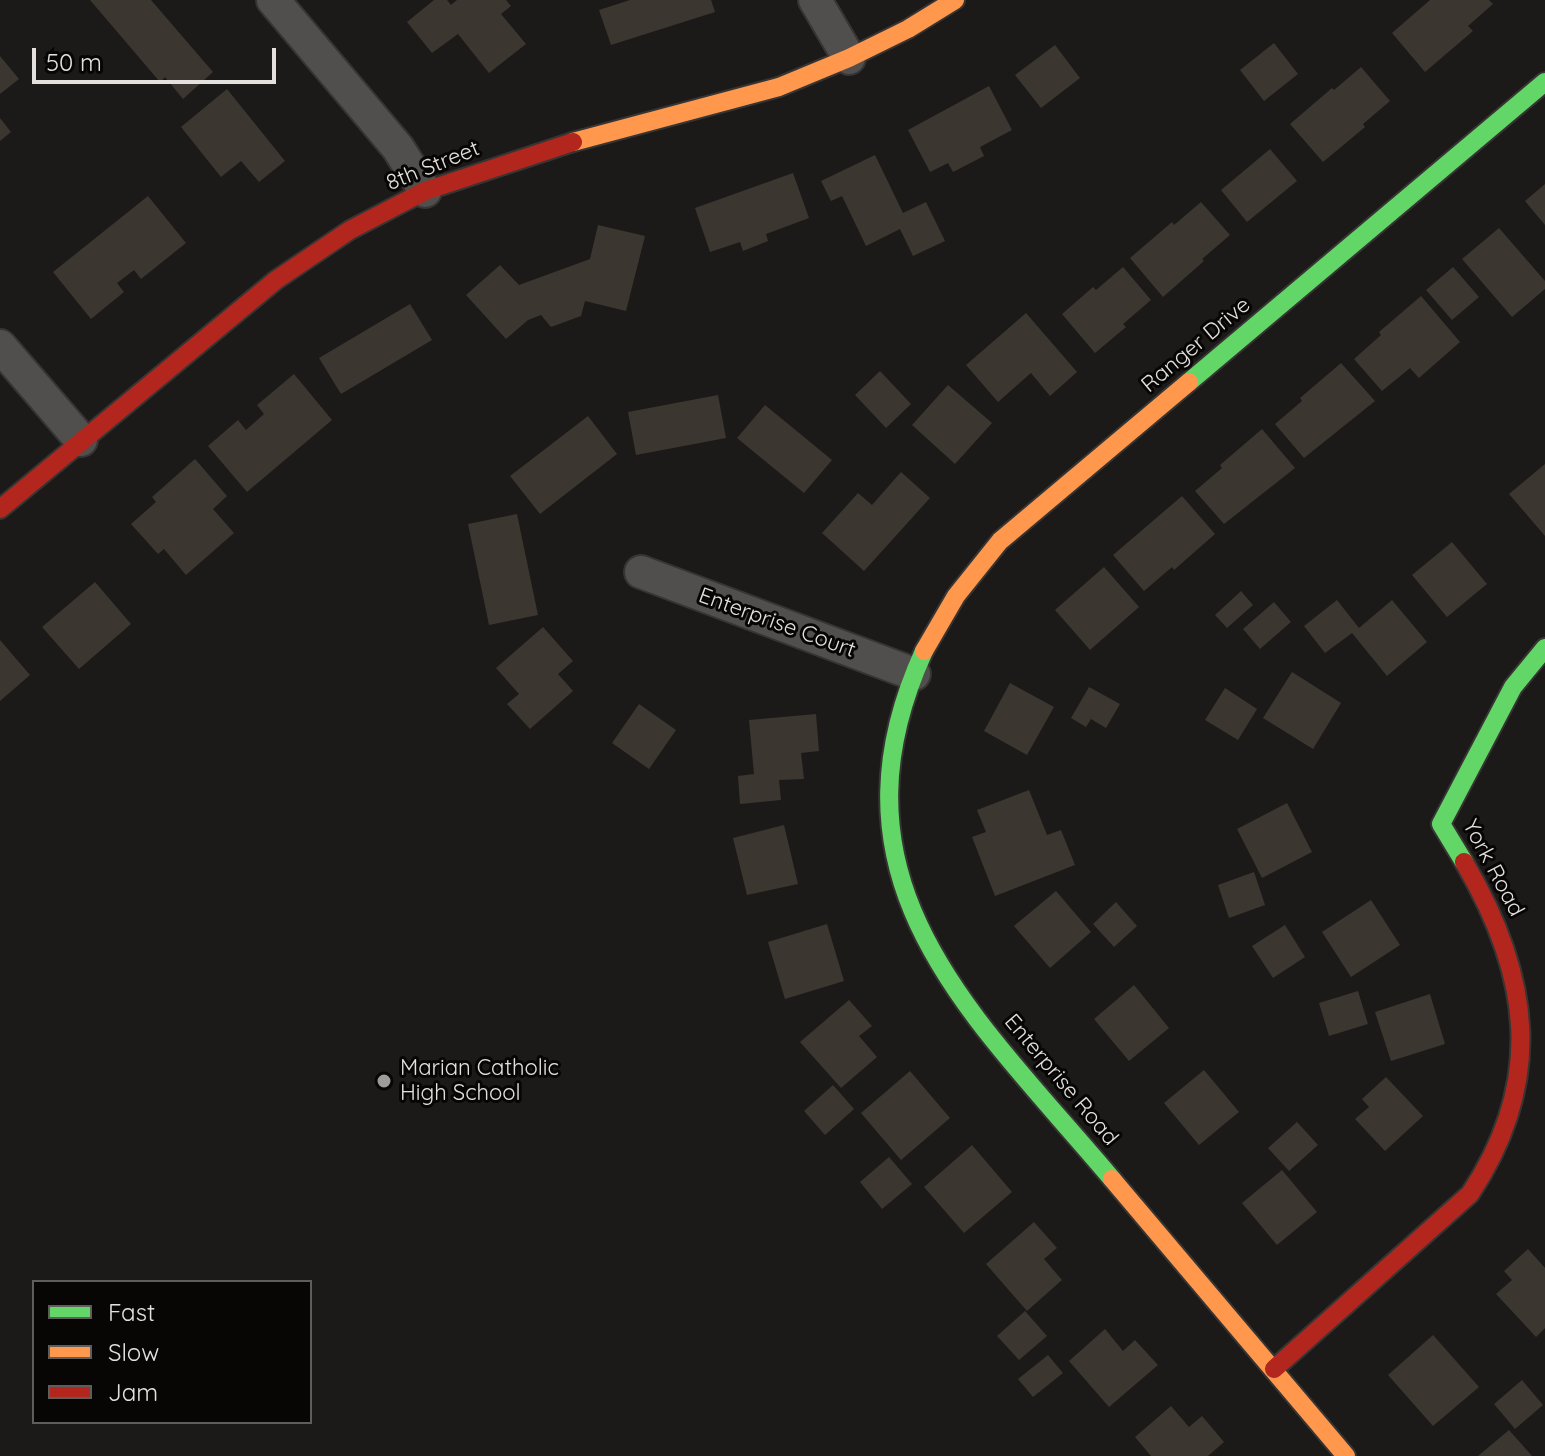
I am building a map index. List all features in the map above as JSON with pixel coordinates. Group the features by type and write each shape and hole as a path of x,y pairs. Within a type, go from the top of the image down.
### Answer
{"street":[{"path":"273,0 398,148 425,191"},
{"path":"815,0 849,58"},
{"name":"8th Street","path":"0,509 276,280 350,230 425,191 549,149 779,87 908,29 955,0"},
{"name":"Ranger Drive","path":"914,674 932,631 966,580 1000,541 1545,82"},
{"path":"0,346 81,440"},
{"name":"Enterprise Court","path":"641,572 914,674"},
{"name":"York Road","path":"1274,1369 1472,1192 1495,1158 1512,1124 1524,1071 1526,1022 1518,976 1489,904 1441,824 1513,687 1545,648"},
{"name":"Enterprise Road","path":"914,674 897,726 891,759 889,826 901,881 941,970 963,1002 1346,1456"}],"building":[{"path":"90,0 151,0 213,72 183,99 165,77 160,82"},
{"path":"434,0 447,0 451,5 457,0 506,0 511,6 501,14 526,44 489,73 458,34 432,53 407,22"},
{"path":"630,0 711,0 715,12 611,45 599,10"},
{"path":"1430,0 1489,0 1493,4 1468,26 1473,31 1425,72 1392,33"},
{"path":"1274,43 1298,74 1264,101 1240,70"},
{"path":"1055,45 1080,78 1041,108 1015,75"},
{"path":"0,56 19,79 0,94"},
{"path":"1361,67 1390,101 1323,162 1290,124"},
{"path":"989,86 1012,130 980,147 984,156 953,172 948,163 930,172 908,130"},
{"path":"227,89 285,161 259,182 241,161 221,177 181,127"},
{"path":"0,118 11,132 0,141"},
{"path":"1270,149 1297,181 1247,222 1221,190"},
{"path":"875,155 903,213 926,202 945,241 913,256 900,229 866,246 842,196 831,201 821,181"},
{"path":"793,173 809,218 766,234 768,241 743,251 740,242 710,252 695,208"},
{"path":"1545,184 1545,225 1525,201"},
{"path":"148,196 186,243 141,279 134,270 117,283 124,292 91,319 53,272"},
{"path":"1201,202 1230,235 1163,297 1130,258"},
{"path":"598,225 645,236 626,311 585,301 581,316 551,327 541,315 528,320 506,339 466,295 500,265 519,285 590,259"},
{"path":"1499,228 1545,281 1545,289 1512,317 1462,259"},
{"path":"1123,267 1151,300 1123,324 1126,327 1095,353 1062,314 1093,287 1096,290"},
{"path":"1453,267 1479,297 1452,320 1426,290"},
{"path":"1421,296 1460,342 1419,378 1410,368 1382,391 1354,359 1381,335 1379,332"},
{"path":"410,304 432,340 341,394 319,358"},
{"path":"1026,313 1077,372 1050,396 1031,373 998,402 966,365"},
{"path":"1341,363 1375,401 1304,458 1275,424"},
{"path":"880,371 911,404 886,428 855,395"},
{"path":"294,374 332,420 247,492 208,446 238,420 246,430 264,414 257,405"},
{"path":"948,385 992,423 955,464 912,425"},
{"path":"718,395 726,438 636,455 628,412"},
{"path":"765,405 832,460 804,493 737,438"},
{"path":"588,416 617,454 540,514 510,476"},
{"path":"1262,429 1295,468 1224,524 1195,491"},
{"path":"195,459 227,496 213,509 234,533 186,575 164,549 158,554 131,524 156,502 152,497"},
{"path":"1545,464 1545,536 1509,494"},
{"path":"901,472 930,498 864,571 822,533 858,493 872,505"},
{"path":"1182,496 1215,534 1174,570 1172,567 1144,591 1113,555"},
{"path":"517,514 538,615 489,625 468,524"},
{"path":"1452,542 1487,584 1447,617 1412,575"},
{"path":"1104,567 1139,607 1090,650 1055,610"},
{"path":"95,582 131,624 79,669 42,627"},
{"path":"1241,591 1253,605 1227,628 1215,615"},
{"path":"1337,600 1359,628 1392,600 1427,642 1387,676 1352,633 1325,653 1304,626"},
{"path":"1274,602 1291,622 1260,649 1243,629"},
{"path":"543,627 573,661 558,674 573,691 530,729 507,704 519,694 496,668"},
{"path":"0,640 30,675 0,701"},
{"path":"1292,672 1341,703 1313,749 1263,718"},
{"path":"1010,683 1054,707 1027,755 984,731"},
{"path":"1089,687 1120,704 1106,728 1091,719 1086,727 1071,718"},
{"path":"1225,688 1257,709 1238,740 1205,720"},
{"path":"639,704 676,730 649,769 612,743"},
{"path":"816,714 819,751 801,753 804,779 779,780 781,800 740,804 738,776 754,774 749,720"},
{"path":"1029,790 1047,835 1061,830 1075,865 995,896 972,837 986,832 977,810"},
{"path":"1287,803 1312,852 1262,878 1237,829"},
{"path":"784,825 798,884 747,895 733,838"},
{"path":"1254,872 1265,905 1229,918 1218,885"},
{"path":"1056,891 1091,932 1050,968 1014,926"},
{"path":"1371,900 1400,945 1351,977 1322,932"},
{"path":"1116,902 1137,926 1114,947 1093,924"},
{"path":"827,924 844,981 785,999 768,942"},
{"path":"1285,925 1305,957 1273,978 1252,946"},
{"path":"1134,985 1169,1028 1129,1061 1094,1019"},
{"path":"1358,991 1368,1024 1329,1036 1319,1003"},
{"path":"1430,994 1445,1044 1391,1061 1375,1012"},
{"path":"849,1000 872,1026 859,1036 877,1057 841,1088 800,1042"},
{"path":"1204,1070 1239,1112 1199,1145 1164,1103"},
{"path":"910,1071 950,1118 901,1160 861,1113"},
{"path":"1386,1077 1423,1116 1385,1151 1355,1119 1369,1107 1362,1099"},
{"path":"833,1085 854,1109 825,1135 804,1111"},
{"path":"1297,1122 1318,1145 1289,1171 1268,1148"},
{"path":"972,1145 1012,1192 964,1233 924,1187"},
{"path":"889,1157 912,1184 882,1209 860,1182"},
{"path":"1282,1170 1317,1212 1277,1245 1242,1203"},
{"path":"1034,1222 1057,1248 1044,1259 1062,1280 1027,1311 986,1264"},
{"path":"1528,1249 1545,1268 1545,1328 1536,1337 1496,1294 1512,1280 1504,1271"},
{"path":"1025,1311 1047,1336 1019,1360 997,1336"},
{"path":"1105,1329 1123,1351 1135,1340 1158,1365 1109,1407 1069,1361"},
{"path":"1433,1335 1479,1387 1433,1426 1388,1375"},
{"path":"1048,1355 1063,1373 1033,1397 1018,1379"},
{"path":"1522,1380 1543,1405 1515,1429 1494,1404"},
{"path":"1171,1406 1189,1427 1202,1416 1224,1442 1208,1456 1151,1456 1135,1437"},
{"path":"1509,1430 1532,1456 1478,1456"}],"traffic: fast":[{"path":"1189,382 1545,82"},
{"path":"1464,862 1441,824 1513,687 1545,648"},
{"path":"924,651 896,734 889,809 901,877 927,941 964,1002 1112,1179"}],"traffic: slow":[{"path":"573,142 779,87 908,29 955,0"},
{"path":"924,651 956,596 1000,541 1189,382"},
{"path":"1112,1179 1346,1456"}],"traffic: jam":[{"path":"0,509 276,280 350,230 425,191 573,142"},
{"path":"1274,1369 1470,1194 1494,1152 1510,1110 1519,1069 1520,1028 1515,987 1504,946 1487,904 1464,862"}],"place":[{"name":"Marian Catholic High School","path":"384,1081"}]}
